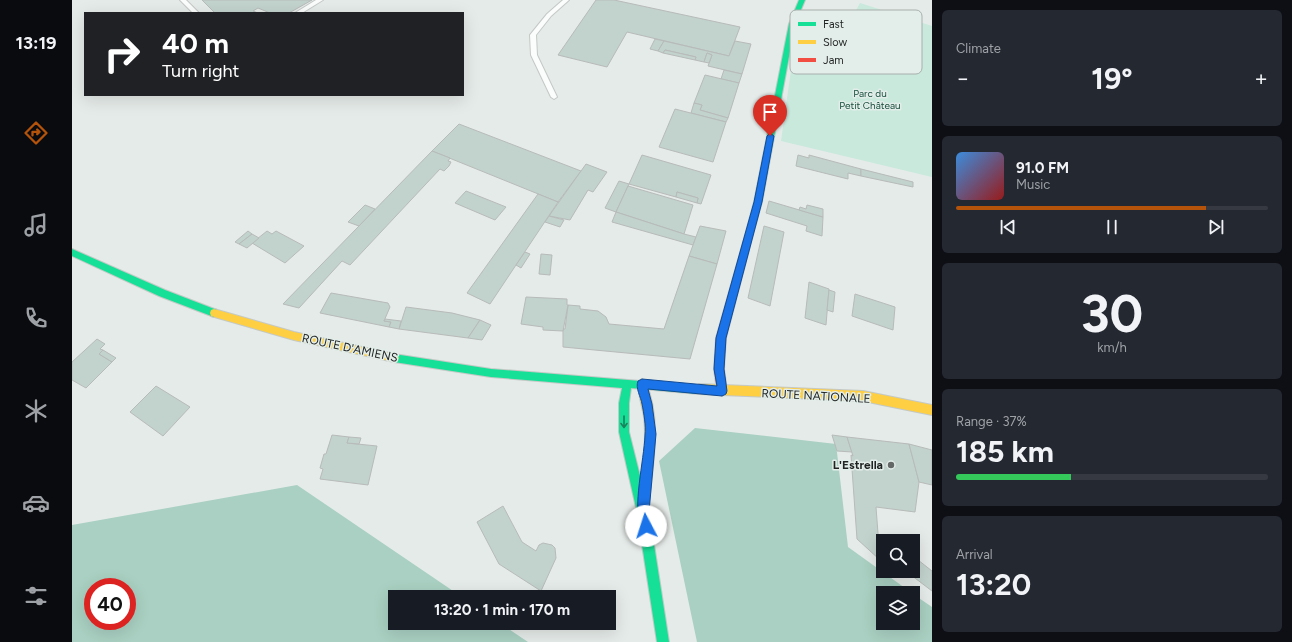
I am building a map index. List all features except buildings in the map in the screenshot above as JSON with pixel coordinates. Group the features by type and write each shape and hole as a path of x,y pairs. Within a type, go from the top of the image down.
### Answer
{"street":[{"path":"798,10 802,0"},
{"path":"722,391 719,369 721,338 758,202 790,34"},
{"name":"ROUTE D'AMIENS","path":"72,252 162,293 224,317 294,336 404,360 492,373 642,384"},
{"path":"627,384 624,403 624,432 643,512 663,642"},
{"path":"642,384 647,404 651,434 643,512"},
{"name":"ROUTE NATIONALE","path":"642,384 722,391 863,396 932,410"}],"lane":[{"path":"183,0 195,12"},
{"path":"300,12 320,0"},
{"path":"554,97 534,55 533,35 549,15 566,0"}],"green space":[{"name":"Parc du Petit Château","path":"860,3 882,10 856,10"},
{"name":"Parc du Petit Château","path":"922,23 932,26 932,177 781,141 790,74 922,74"},
{"path":"695,428 836,444 848,547 876,567 876,578 891,578 902,586 876,586 876,630 920,630 920,599 932,607 932,642 697,642 659,461"},
{"path":"297,485 452,590 388,590 388,630 510,630 528,642 72,642 72,525"}],"traffic: fast":[{"path":"798,10 802,0"},
{"path":"749,235 758,202 790,34"},
{"path":"72,252 162,293 214,313"},
{"path":"394,358 491,373 699,389"},
{"path":"627,384 624,403 624,432 643,512 663,642"}],"traffic: slow":[{"path":"214,313 294,336 394,358"},
{"path":"642,384 647,404 651,434 645,494"},
{"path":"699,389 863,396 932,410"}],"traffic: jam":[{"path":"722,391 719,369 721,338 749,235"}],"place":[{"name":"L'Estrella","path":"891,465"}],"route":[{"path":"646,526 643,512 651,434 647,404 642,384 722,391 719,369 721,338 758,202 770,136"}]}
